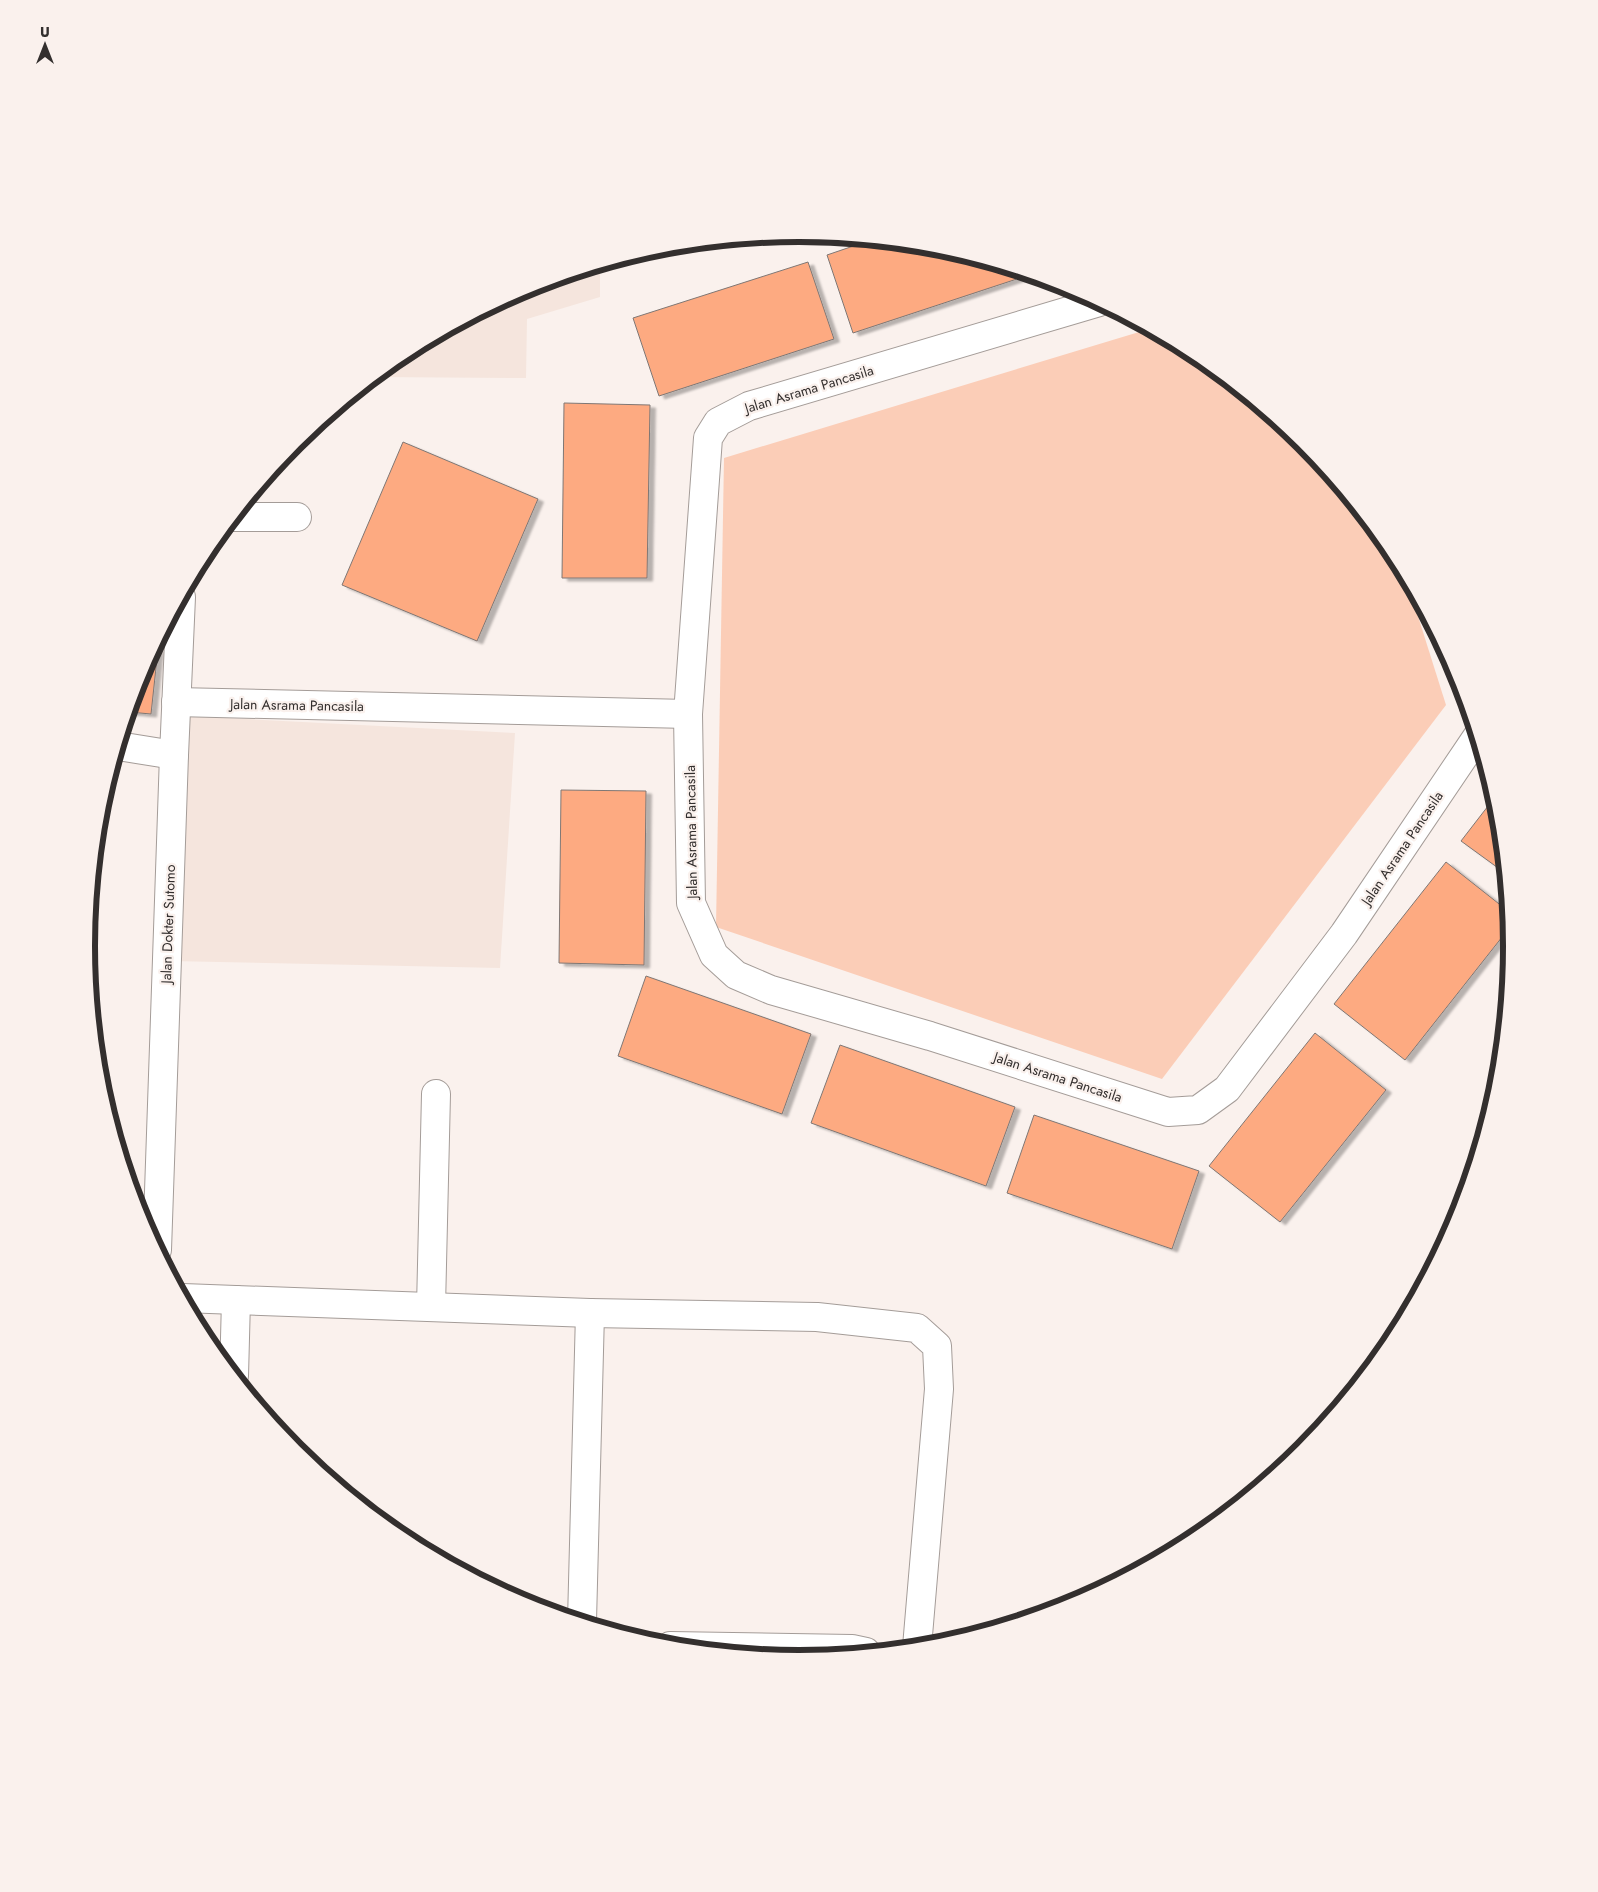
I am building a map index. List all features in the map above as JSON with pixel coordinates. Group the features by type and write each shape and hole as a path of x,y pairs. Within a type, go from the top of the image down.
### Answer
{"street":[{"name":"Jalan Asrama Pancasila","path":"1088,305 749,406 718,422 708,438 688,714 691,902 714,955 736,975 771,990 930,1036 1168,1112 1198,1110 1227,1089 1344,934 1473,743"},
{"path":"240,517 297,517"},
{"name":"Jalan Dokter Sutomo","path":"158,1234 180,611"},
{"name":"Jalan Asrama Pancasila","path":"176,702 688,714"},
{"path":"124,747 174,755"},
{"path":"431,1307 436,1094"},
{"path":"189,1298 590,1313 817,1317 917,1328 937,1346 939,1389 918,1639"},
{"path":"234,1367 236,1300"},
{"path":"582,1616 590,1313"},
{"path":"744,1647 830,1649"}],"shaded area":[{"path":"600,271 600,297 527,319 526,378 385,377 447,336 488,315 573,279"},
{"path":"1142,331 1228,387 1263,417 1297,448 1358,517 1414,604 1446,705 1162,1079 716,927 724,458"},
{"path":"187,716 515,733 500,968 170,961"}],"building":[{"path":"856,245 891,248 981,266 1021,278 853,333 827,255"},
{"path":"808,262 834,339 659,396 633,318"},
{"path":"564,403 650,405 647,578 562,578"},
{"path":"403,442 538,499 477,641 342,585"},
{"path":"157,660 151,714 135,713"},
{"path":"561,790 646,791 644,965 559,963"},
{"path":"1488,806 1498,868 1461,841"},
{"path":"1446,862 1501,906 1503,936 1405,1060 1334,1004"},
{"path":"646,976 811,1034 782,1114 618,1056"},
{"path":"1315,1033 1386,1090 1280,1222 1209,1166"},
{"path":"840,1045 1015,1107 986,1186 811,1123"},
{"path":"1034,1115 1199,1171 1172,1249 1007,1193"}]}
